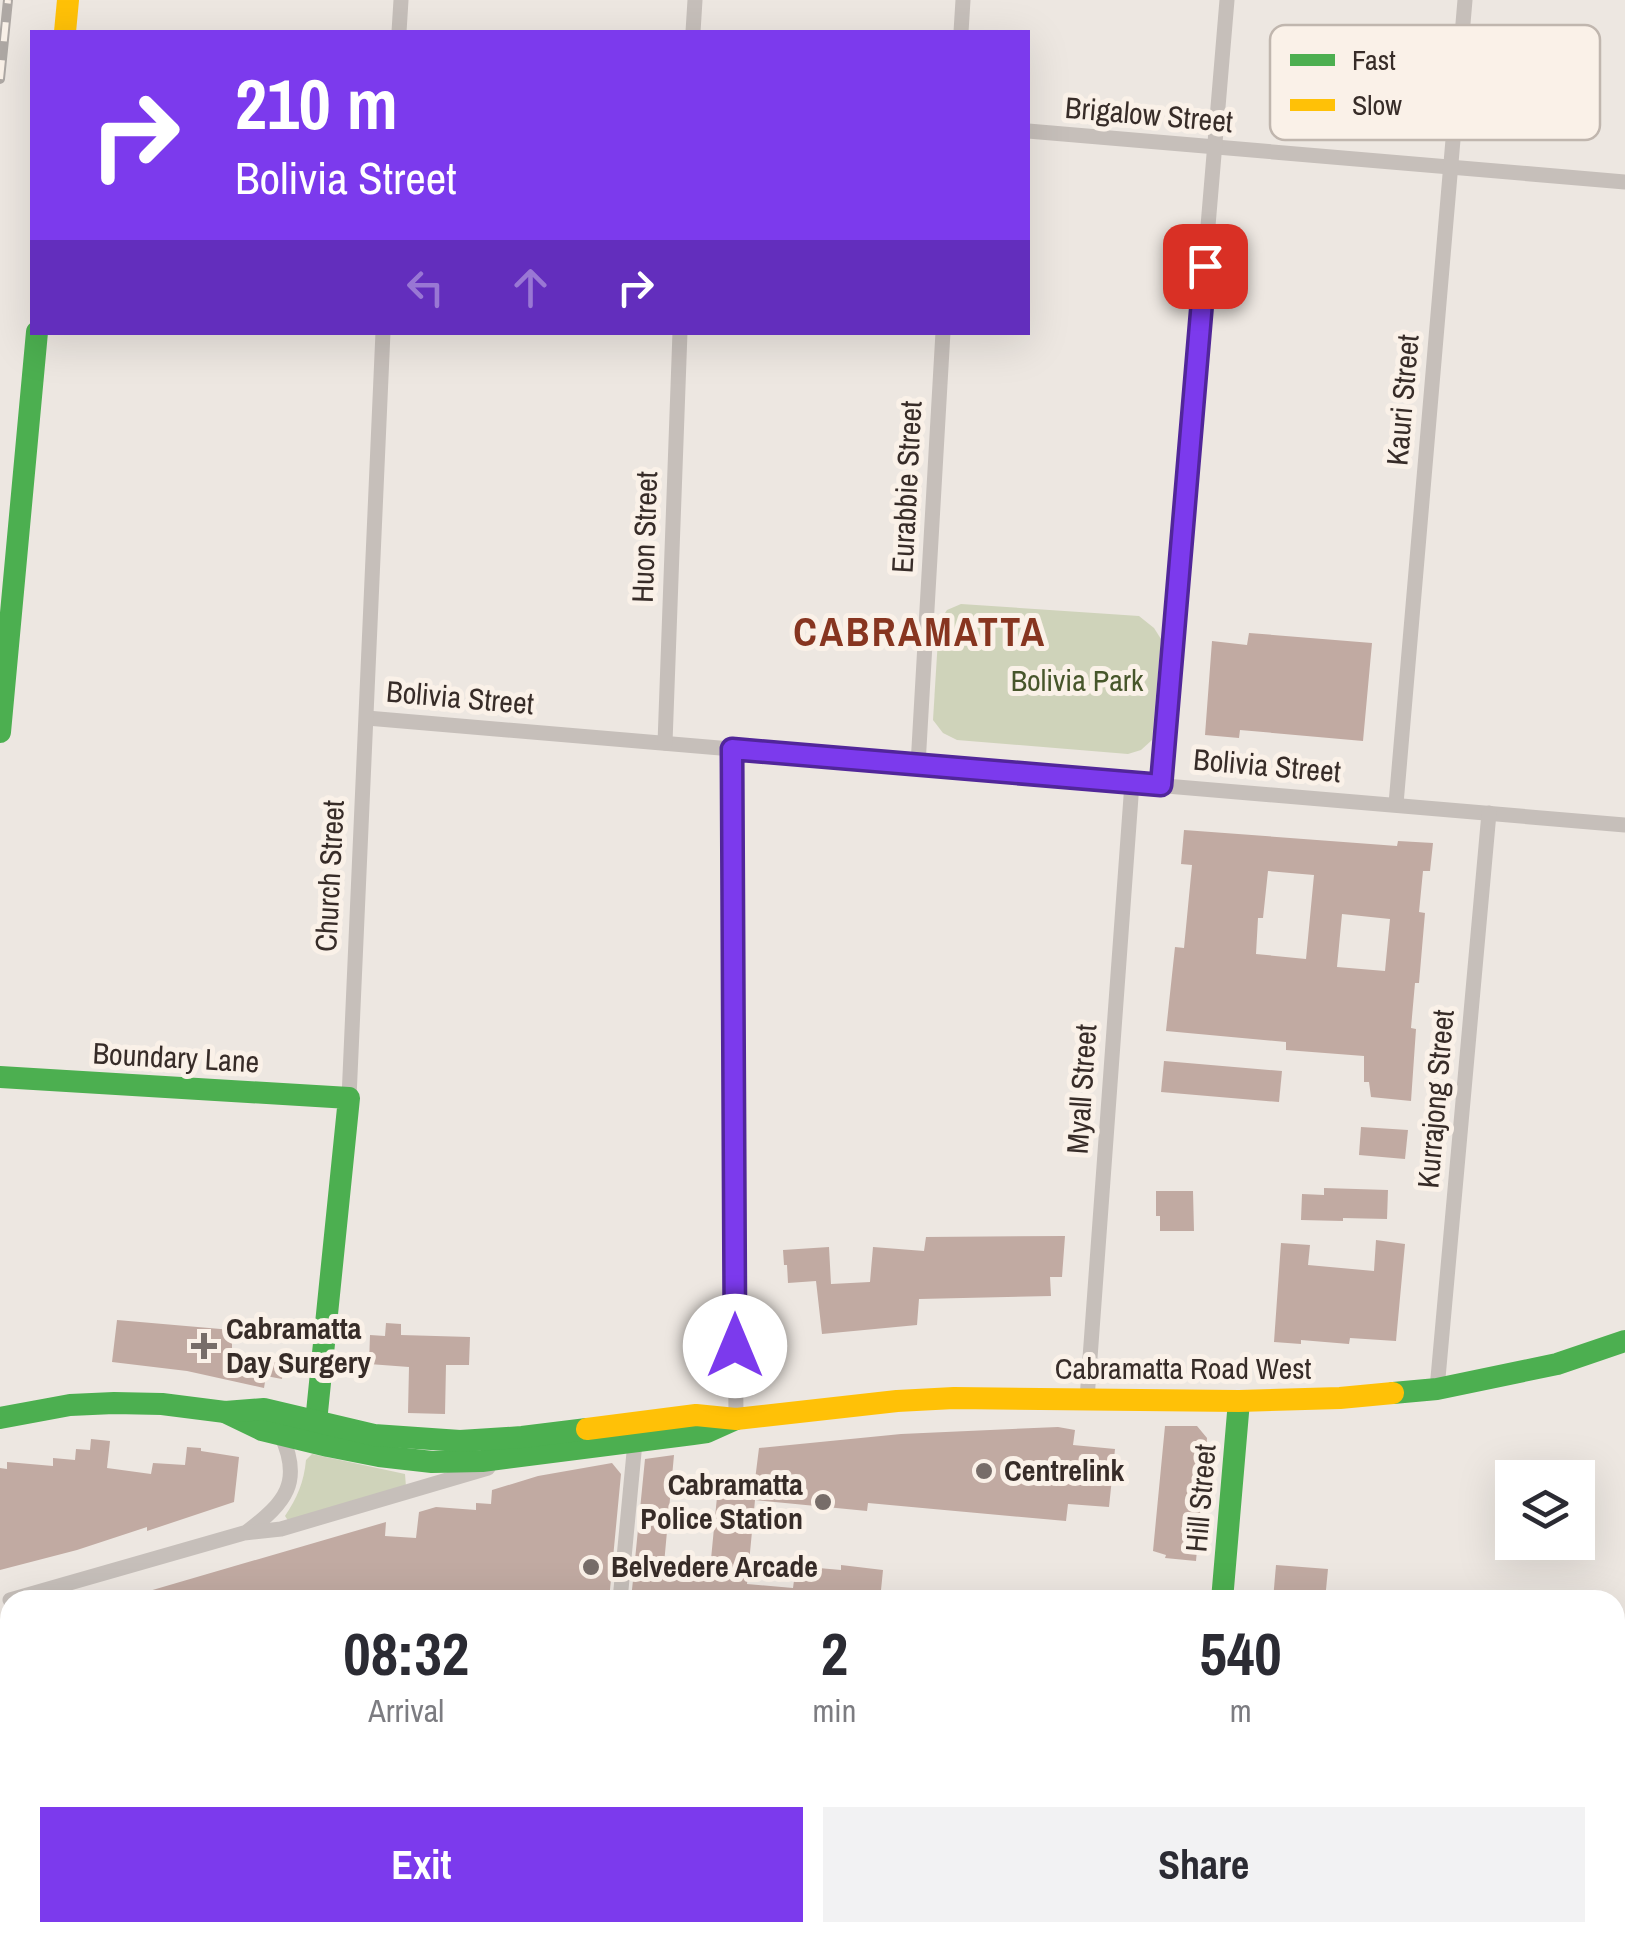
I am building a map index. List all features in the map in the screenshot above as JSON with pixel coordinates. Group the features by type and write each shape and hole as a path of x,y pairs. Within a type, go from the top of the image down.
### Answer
{"main road":[{"path":"65,30 68,0"},
{"path":"0,732 36,335"},
{"name":"Boundary Lane","path":"0,1077 349,1098"},
{"name":"Church Street","path":"316,1422 349,1098"},
{"name":"Cabramatta Road West","path":"224,1412 262,1430 379,1456 432,1462 482,1461 706,1432 736,1420 897,1401 1239,1401 1340,1398 1437,1389 1557,1364 1625,1341"},
{"name":"Hill Street","path":"1223,1590 1239,1401"},
{"name":"Cabramatta Road West","path":"0,1418 70,1405 114,1402 224,1412 264,1409 374,1435 460,1441 705,1415 736,1420"}],"street":[{"path":"399,30 400,0"},
{"path":"694,30 695,0"},
{"path":"961,30 963,0"},
{"path":"1161,785 1227,0"},
{"name":"Kauri Street","path":"1463,25 1465,0"},
{"name":"Brigalow Street","path":"1030,132 1625,182"},
{"name":"Kauri Street","path":"1396,804 1453,140"},
{"name":"Church Street","path":"349,1098 383,335"},
{"name":"Huon Street","path":"665,743 680,335"},
{"name":"Eurabbie Street","path":"918,764 943,335"},
{"name":"Bolivia Street","path":"367,718 1625,824"},
{"path":"732,749 736,1420"},
{"name":"Myall Street","path":"1086,1399 1132,783"},
{"name":"Kurrajong Street","path":"1437,1389 1489,813"},
{"name":"Cabramatta Road West","path":"244,1534 273,1512 288,1491 292,1462 281,1435"},
{"path":"621,1590 635,1442"},
{"name":"Cabramatta Road West","path":"61,1590 244,1534 282,1529 545,1454"}],"green space":[{"name":"Bolivia Park","path":"961,604 1139,616 1161,639 1152,740 1141,750 1128,754 957,740 943,733 933,720 939,622 947,610"},
{"path":"312,1454 405,1474 406,1487 289,1522 285,1516 299,1490 306,1460"}],"building":[{"path":"1249,633 1372,643 1363,741 1240,730 1239,738 1205,735 1212,641 1247,645"},
{"path":"1184,830 1397,846 1398,841 1433,843 1430,871 1423,871 1419,912 1425,913 1411,1028 1416,1029 1411,1101 1371,1097 1369,1082 1364,1082 1364,1056 1286,1050 1286,1042 1166,1031 1175,947 1184,948 1192,865 1181,864","holes":["1268,871 1314,875 1306,959 1256,954 1258,918 1263,918","1342,914 1390,919 1385,971 1337,967"]},
{"path":"1164,1061 1282,1071 1279,1102 1161,1092"},
{"path":"1361,1127 1408,1130 1405,1159 1359,1155"},
{"path":"1324,1188 1388,1190 1387,1219 1301,1220 1302,1194 1324,1195"},
{"path":"1156,1191 1193,1191 1194,1231 1160,1231"},
{"path":"1065,1236 1062,1277 1050,1277 1051,1296 919,1299 917,1325 822,1334 816,1281 788,1283 784,1265 783,1250 829,1247 831,1284 870,1282 873,1247 924,1251 926,1237"},
{"path":"1376,1240 1405,1244 1396,1341 1350,1338 1349,1344 1274,1342 1281,1243 1310,1245 1308,1265 1374,1271"},
{"name":"Cabramatta Day Surgery","path":"117,1320 232,1330 232,1352 284,1357 282,1379 266,1376 264,1388 187,1371 112,1362"},
{"path":"386,1323 401,1324 401,1335 470,1337 469,1365 446,1365 445,1414 408,1413 409,1367 369,1364 370,1335 385,1336"},
{"path":"1165,1426 1197,1426 1207,1438 1196,1561 1165,1558 1166,1555 1153,1551"},
{"path":"1058,1427 1075,1430 1073,1445 1115,1449 1109,1507 1068,1504 1066,1521 868,1503 867,1511 755,1500 747,1584 793,1588 796,1566 841,1570 841,1565 883,1570 881,1590 632,1590 645,1459 674,1455 663,1575 709,1580 719,1476 755,1480 759,1448 901,1434"},
{"path":"91,1439 110,1441 107,1468 151,1474 153,1463 185,1465 187,1447 239,1457 234,1502 147,1531 147,1527 0,1570 0,1468 7,1469 7,1462 53,1466 53,1458 75,1460 76,1449 90,1450"},
{"path":"612,1463 621,1474 610,1590 153,1590 386,1522 385,1536 416,1538 419,1512 436,1507 476,1510 476,1503 491,1504 492,1490 538,1476"},
{"path":"1276,1565 1328,1569 1326,1590 1274,1590"}],"railway":[{"path":"0,79 8,0"}],"traffic: fast":[{"path":"0,732 37,335"},
{"path":"0,1077 349,1098 316,1422"},
{"path":"1393,1393 1437,1389 1557,1364 1625,1341"},
{"path":"1223,1590 1239,1401"},
{"path":"0,1418 70,1405 114,1403 225,1412 264,1409 374,1435 460,1441 587,1429"},
{"path":"227,1413 262,1430 328,1446 432,1462 482,1461 693,1434 736,1419"}],"traffic: slow":[{"path":"65,30 68,0"},
{"path":"587,1429 696,1415 736,1419 954,1398 1239,1401 1393,1393"}],"place":[{"name":"Cabramatta Day Surgery","path":"204,1346"},
{"name":"Centrelink","path":"984,1471"},
{"name":"Cabramatta Police Station","path":"823,1502"},
{"name":"Belvedere Arcade","path":"591,1567"}],"district":[{"name":"CABRAMATTA","path":"920,632"}],"route":[{"path":"735,1346 732,749 1161,785 1205,266"}]}
